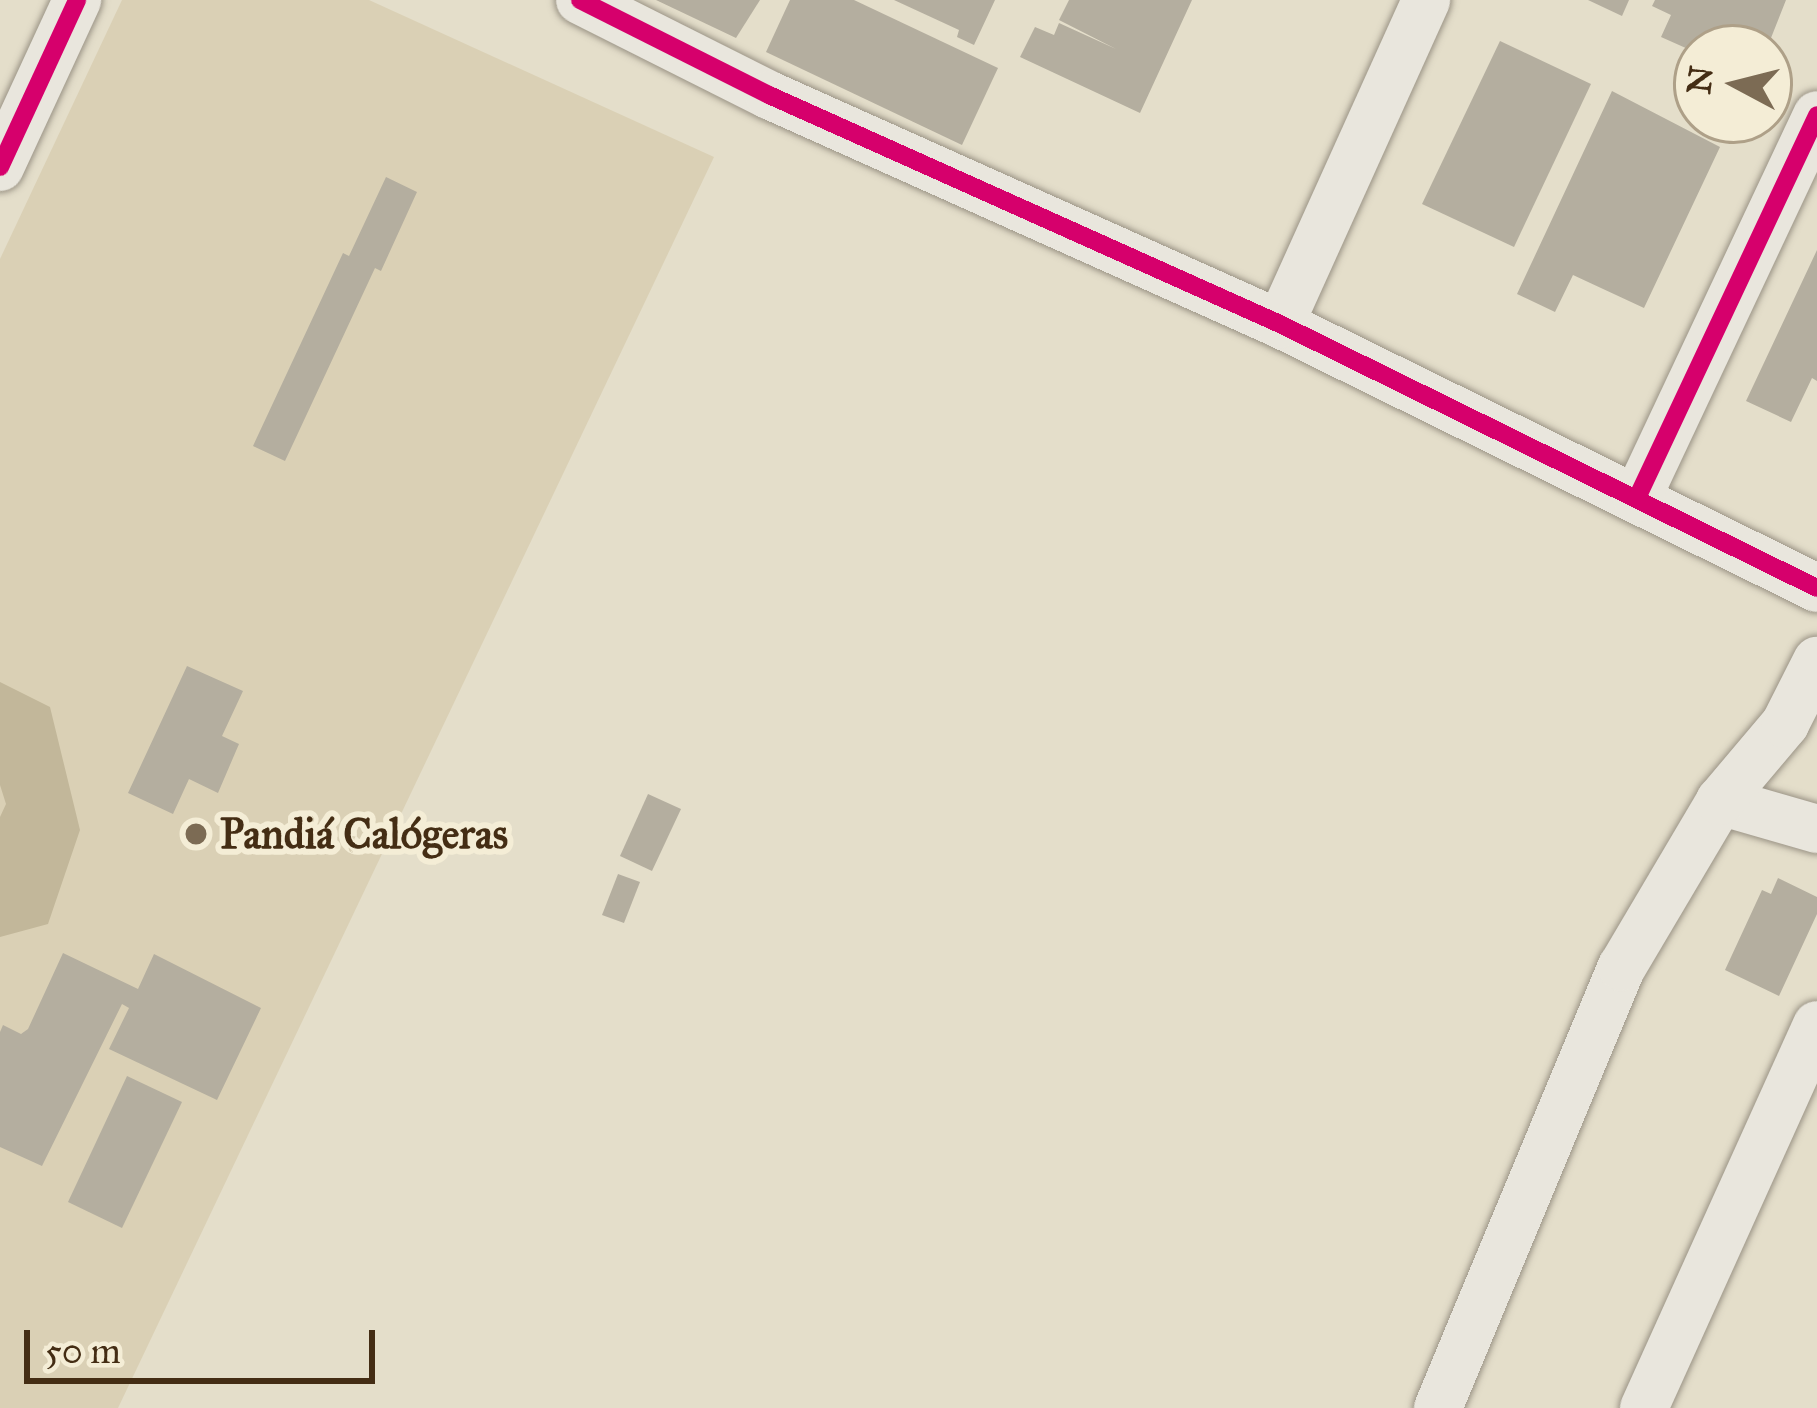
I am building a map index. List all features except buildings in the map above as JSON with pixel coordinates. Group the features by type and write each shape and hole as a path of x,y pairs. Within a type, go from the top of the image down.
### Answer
{"street":[{"path":"0,166 76,0"},
{"path":"580,0 769,95 1280,324 1817,588"},
{"path":"1280,324 1426,0"},
{"path":"1637,498 1817,115"},
{"path":"1438,1408 1622,967 1720,801 1764,756 1817,661"},
{"path":"1720,801 1817,829"},
{"path":"1644,1408 1817,1025"}],"shaded area":[{"name":"Pandiá Calógeras","path":"122,0 369,0 714,157 118,1408 0,1408 0,259"},
{"path":"0,682 50,707 80,830 48,924 0,937 0,817 6,804 0,785"}],"cycle path":[{"path":"0,167 77,0"},
{"path":"580,0 769,95 1280,324 1817,588"},
{"path":"1637,498 1817,115"}],"place":[{"name":"Pandiá Calógeras","path":"196,834"}]}
